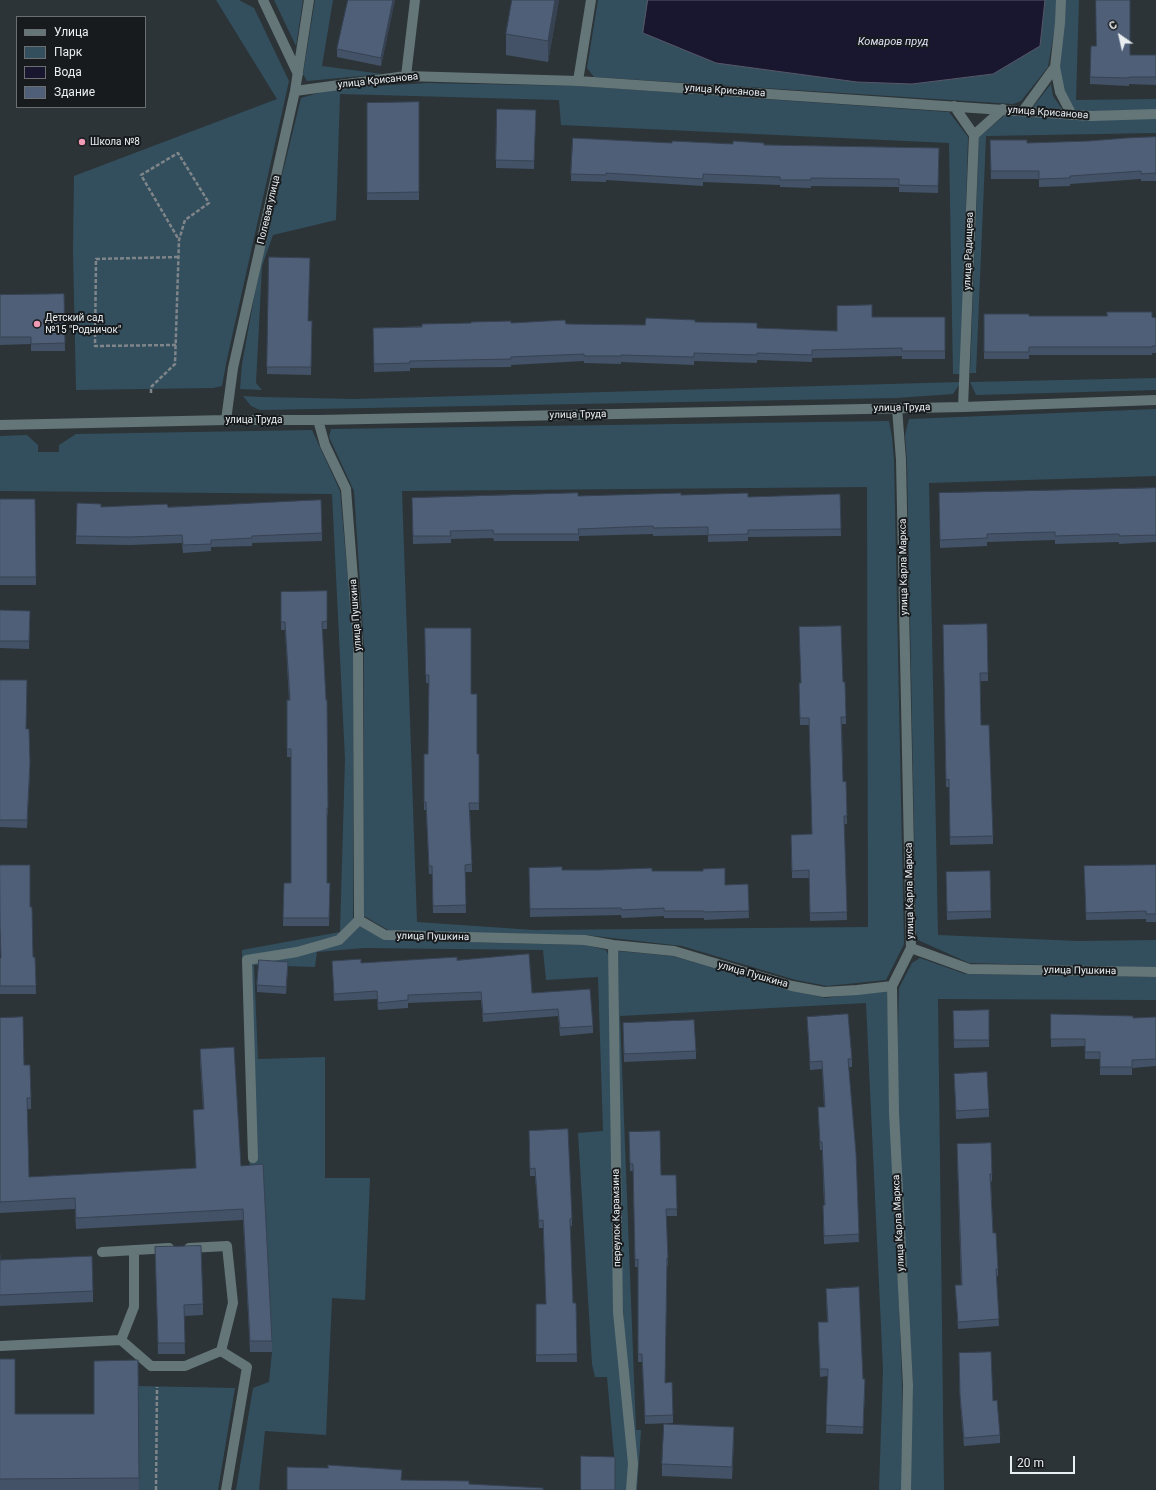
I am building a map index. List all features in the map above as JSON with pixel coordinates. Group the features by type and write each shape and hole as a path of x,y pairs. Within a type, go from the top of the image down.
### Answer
{"street":[{"path":"263,0 298,74"},
{"name":"Полевая улица","path":"226,420 233,368 295,91 309,0"},
{"path":"406,76 415,0"},
{"path":"578,81 591,0"},
{"path":"1061,0 1055,67 1060,92 1072,115"},
{"path":"1023,111 1055,67"},
{"name":"улица Крисанова","path":"295,91 406,76 578,81 1091,116 1156,114"},
{"path":"954,106 974,135 1003,109"},
{"name":"улица Радищева","path":"963,407 974,135"},
{"name":"улица Труда","path":"0,425 963,407 1156,400"},
{"name":"улица Карла Маркса","path":"897,408 901,460 911,948 892,986 894,1113 908,1385 906,1490"},
{"name":"улица Пушкина","path":"318,420 325,445 346,490 347,497 358,643 359,920 385,936 585,940 613,945 674,951 792,986 824,992 892,986"},
{"path":"253,1158 247,960 297,952 339,940 359,920"},
{"name":"переулок Карамзина","path":"613,945 618,1312 633,1464 631,1490"},
{"name":"улица Пушкина","path":"911,948 969,969 1156,972"},
{"path":"102,1252 227,1246 233,1303 221,1351"},
{"path":"121,1340 134,1307 134,1250"},
{"path":"0,1346 121,1340 151,1366 185,1366 221,1351"},
{"path":"221,1351 247,1367 226,1490"}],"path":[{"path":"151,393 151,387 175,364 179,240 185,220 209,203 178,154 141,175 179,240"},
{"path":"176,345 95,346 96,259 178,257"},
{"path":"156,1387 156,1490"}],"green space":[{"path":"216,0 239,0 254,8 289,81 222,386 213,388 76,390 73,251 74,176 277,99"},
{"path":"274,0 303,0 296,46"},
{"path":"315,0 333,0 322,66 382,74 307,81 303,74"},
{"path":"598,0 648,0 643,33 716,63 857,82 912,84 993,74 1040,46 1045,0 1057,0 1056,20 1048,67 1021,101 1013,104 594,77 587,68"},
{"path":"1065,0 1079,0 1076,100 1156,99 1156,110 1092,112 1074,110 1062,91 1059,68"},
{"path":"428,83 579,86 949,112 968,137 961,374 953,374 949,143 561,125 559,100 340,94 336,220 273,235 262,266 256,383 262,390 240,389 242,364 260,265 301,98 347,88"},
{"path":"1051,84 1053,96 1062,109 1032,108"},
{"path":"1006,114 1156,118 1156,133 986,136 976,373 970,373 979,137"},
{"path":"1156,378 1156,390 976,395 970,382"},
{"path":"961,382 953,394 896,398 260,410 251,406 243,396 355,399"},
{"path":"1156,409 1156,476 929,483 938,935 1078,941 1156,940 1156,968 969,963 918,940 916,930 907,462 905,435 909,419"},
{"path":"889,421 894,461 904,944 886,980 827,986 796,980 682,946 586,935 404,932 388,930 364,916 364,645 354,491 329,437 331,429","holes":["867,487 868,927 534,930 417,922 402,491"]},
{"path":"312,430 340,491 354,645 353,917 358,925 385,940 586,945 606,950 610,959 629,1464 627,1490 615,1490 615,1466 607,1377 595,1377 592,1364 578,1133 603,1131 598,977 546,980 543,950 364,948 317,952 315,967 254,965 258,1059 325,1057 325,1178 370,1178 365,1300 332,1298 326,1435 265,1431 259,1490 236,1490 253,1388 269,1382 272,1352 250,1176 242,950 340,932 345,759 332,494 0,491 0,436 27,435 38,445 38,452 59,452 59,445 76,434"},
{"path":"618,951 672,956 825,998 887,990 902,1385 903,1490 879,1490 883,1370 866,1003 620,1016 636,1430 641,1430 637,1490 635,1490 621,1312"},
{"path":"920,958 965,974 1156,977 1156,1000 938,999 944,1490 910,1490 913,1384 896,1115 899,988 912,963"},
{"path":"138,1386 235,1388 218,1490 139,1490"}],"water":[{"name":"Комаров пруд","path":"648,0 1045,0 1040,46 993,74 912,84 857,82 716,63 643,33"}],"building":[{"path":"348,0 393,0 381,58 337,49"},
{"path":"512,0 555,0 548,41 506,34"},
{"path":"1096,0 1130,0 1130,55 1156,55 1156,77 1090,77 1091,46 1096,46"},
{"path":"419,102 419,192 367,193 367,103"},
{"path":"497,109 536,110 534,161 496,160"},
{"path":"1156,137 1156,173 1141,174 1141,171 1070,176 1070,178 1039,179 1039,171 991,171 990,140 1027,140 1027,143"},
{"path":"573,138 672,143 672,141 733,144 733,141 764,143 764,145 939,148 938,186 899,185 899,179 811,178 811,180 780,180 780,177 703,174 703,179 606,173 606,175 571,174"},
{"path":"269,257 310,258 308,321 312,321 311,367 267,367"},
{"name":"Детский сад №15 \"Родничок\"","path":"64,294 65,343 31,344 31,337 0,337 0,295"},
{"path":"872,305 872,317 945,317 945,351 902,351 902,348 812,350 812,355 694,353 694,357 621,355 584,356 584,354 511,357 511,359 410,361 410,363 374,364 373,328 422,327 422,324 511,321 511,323 565,320 566,324 645,325 646,318 695,320 695,322 757,323 757,328 837,331 837,306"},
{"path":"1107,312 1152,312 1152,317 1156,318 1156,346 1029,347 1029,352 984,352 984,314 1029,314 1029,316 1107,316"},
{"path":"1156,488 1156,535 1119,536 1119,534 1055,536 1055,532 987,534 987,538 940,540 939,493"},
{"path":"578,493 578,496 748,493 748,497 840,494 841,529 748,530 748,534 708,535 708,527 653,528 653,526 578,529 579,534 494,534 493,530 450,531 451,536 413,536 412,498"},
{"path":"0,499 35,499 36,577 0,577"},
{"path":"321,500 322,533 252,536 252,538 211,540 211,544 183,545 182,535 130,537 76,536 77,503 101,504 101,507 167,504 168,507"},
{"path":"327,591 327,621 322,622 327,700 327,883 330,883 329,918 283,918 284,883 291,883 291,749 287,749 287,700 290,700 285,622 281,622 281,592"},
{"path":"0,610 30,611 29,641 0,641"},
{"path":"987,624 988,673 980,673 981,725 989,725 993,836 950,837 949,779 946,780 943,625"},
{"path":"841,626 846,717 841,717 843,782 846,781 847,816 844,816 847,912 810,913 809,870 792,871 791,835 812,834 809,718 800,718 799,683 801,683 799,627"},
{"path":"425,628 471,628 471,694 477,694 479,803 469,803 472,864 465,865 466,905 433,906 432,866 429,866 426,802 424,802 424,754 428,754 429,675 426,675"},
{"path":"0,680 27,680 26,729 29,729 30,763 27,820 0,820"},
{"path":"0,865 30,865 30,907 32,907 33,957 35,957 36,986 0,986"},
{"path":"1156,865 1156,914 1146,914 1146,911 1086,913 1084,866"},
{"path":"562,867 562,870 652,868 652,871 703,871 703,869 725,868 725,885 748,884 749,911 664,911 664,908 622,910 621,908 530,909 529,868"},
{"path":"990,871 991,911 947,912 946,872"},
{"path":"529,954 532,993 590,989 593,1026 560,1028 558,1009 483,1014 481,992 408,995 408,1000 378,1003 377,991 334,994 332,961 361,959 361,963 457,957 457,960"},
{"path":"259,960 288,962 286,987 257,985"},
{"path":"989,1010 989,1040 954,1040 953,1011"},
{"path":"848,1014 852,1059 848,1059 856,1153 859,1234 824,1236 823,1205 825,1205 822,1142 820,1142 818,1107 825,1107 822,1061 810,1062 807,1017"},
{"path":"1051,1014 1133,1016 1133,1018 1156,1017 1156,1059 1132,1060 1132,1067 1100,1067 1100,1052 1085,1052 1085,1039 1051,1039"},
{"path":"23,1017 24,1065 30,1065 31,1098 27,1098 29,1177 196,1168 193,1110 204,1109 200,1049 234,1047 241,1166 263,1164 272,1341 250,1341 243,1209 76,1218 75,1198 0,1202 0,1018"},
{"path":"694,1020 696,1051 624,1054 623,1023"},
{"path":"987,1072 989,1109 956,1111 954,1074"},
{"path":"568,1129 572,1218 570,1219 573,1303 576,1303 577,1354 536,1355 536,1304 546,1304 543,1220 539,1221 535,1168 530,1169 529,1131"},
{"path":"660,1131 661,1175 676,1175 677,1209 666,1209 668,1258 665,1383 672,1382 673,1415 645,1416 642,1354 638,1354 638,1259 635,1260 633,1164 630,1164 629,1132"},
{"path":"991,1143 992,1174 990,1174 993,1233 996,1233 998,1269 996,1269 999,1319 958,1322 955,1285 962,1285 957,1144"},
{"path":"201,1246 203,1304 184,1305 185,1343 158,1343 155,1247"},
{"path":"92,1256 93,1291 0,1295 0,1260"},
{"path":"859,1287 863,1379 865,1379 863,1427 826,1425 828,1369 820,1369 818,1322 828,1322 826,1289"},
{"path":"991,1352 993,1401 997,1400 1000,1435 964,1438 960,1395 959,1353"},
{"path":"0,1359 15,1359 15,1414 94,1414 94,1361 138,1360 139,1478 0,1479"},
{"path":"664,1424 734,1427 732,1467 662,1464"},
{"path":"581,1456 615,1457 615,1490 581,1490"},
{"path":"328,1465 402,1470 401,1480 469,1481 469,1484 543,1488 543,1490 287,1490 287,1467 328,1468"}],"place":[{"name":"Школа №8","path":"82,142"},
{"name":"Детский сад №15 \"Родничок\"","path":"37,324"}]}
